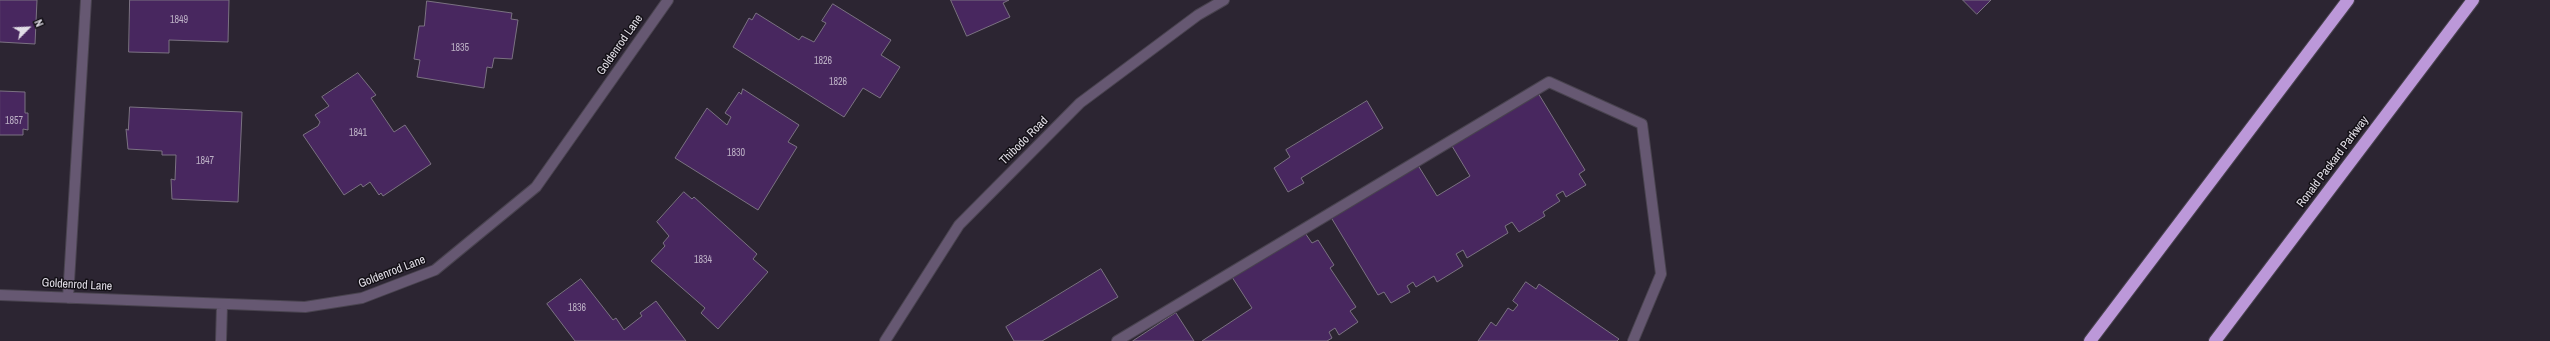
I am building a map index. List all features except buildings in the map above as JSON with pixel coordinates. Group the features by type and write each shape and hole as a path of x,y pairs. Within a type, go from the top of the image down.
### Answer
{"highway":[{"path":"2090,341 2348,0"},
{"name":"Ronald Packard Parkway","path":"2215,341 2473,0"}],"street":[{"path":"68,298 86,0"},
{"name":"Goldenrod Lane","path":"0,295 222,305 305,307 362,298 435,270 536,186 668,0"},
{"name":"Thibodo Road","path":"885,341 959,226 1080,103 1198,15 1224,0"},
{"path":"1117,341 1549,82 1642,124 1661,274 1634,341"},
{"path":"221,341 222,305"}]}
